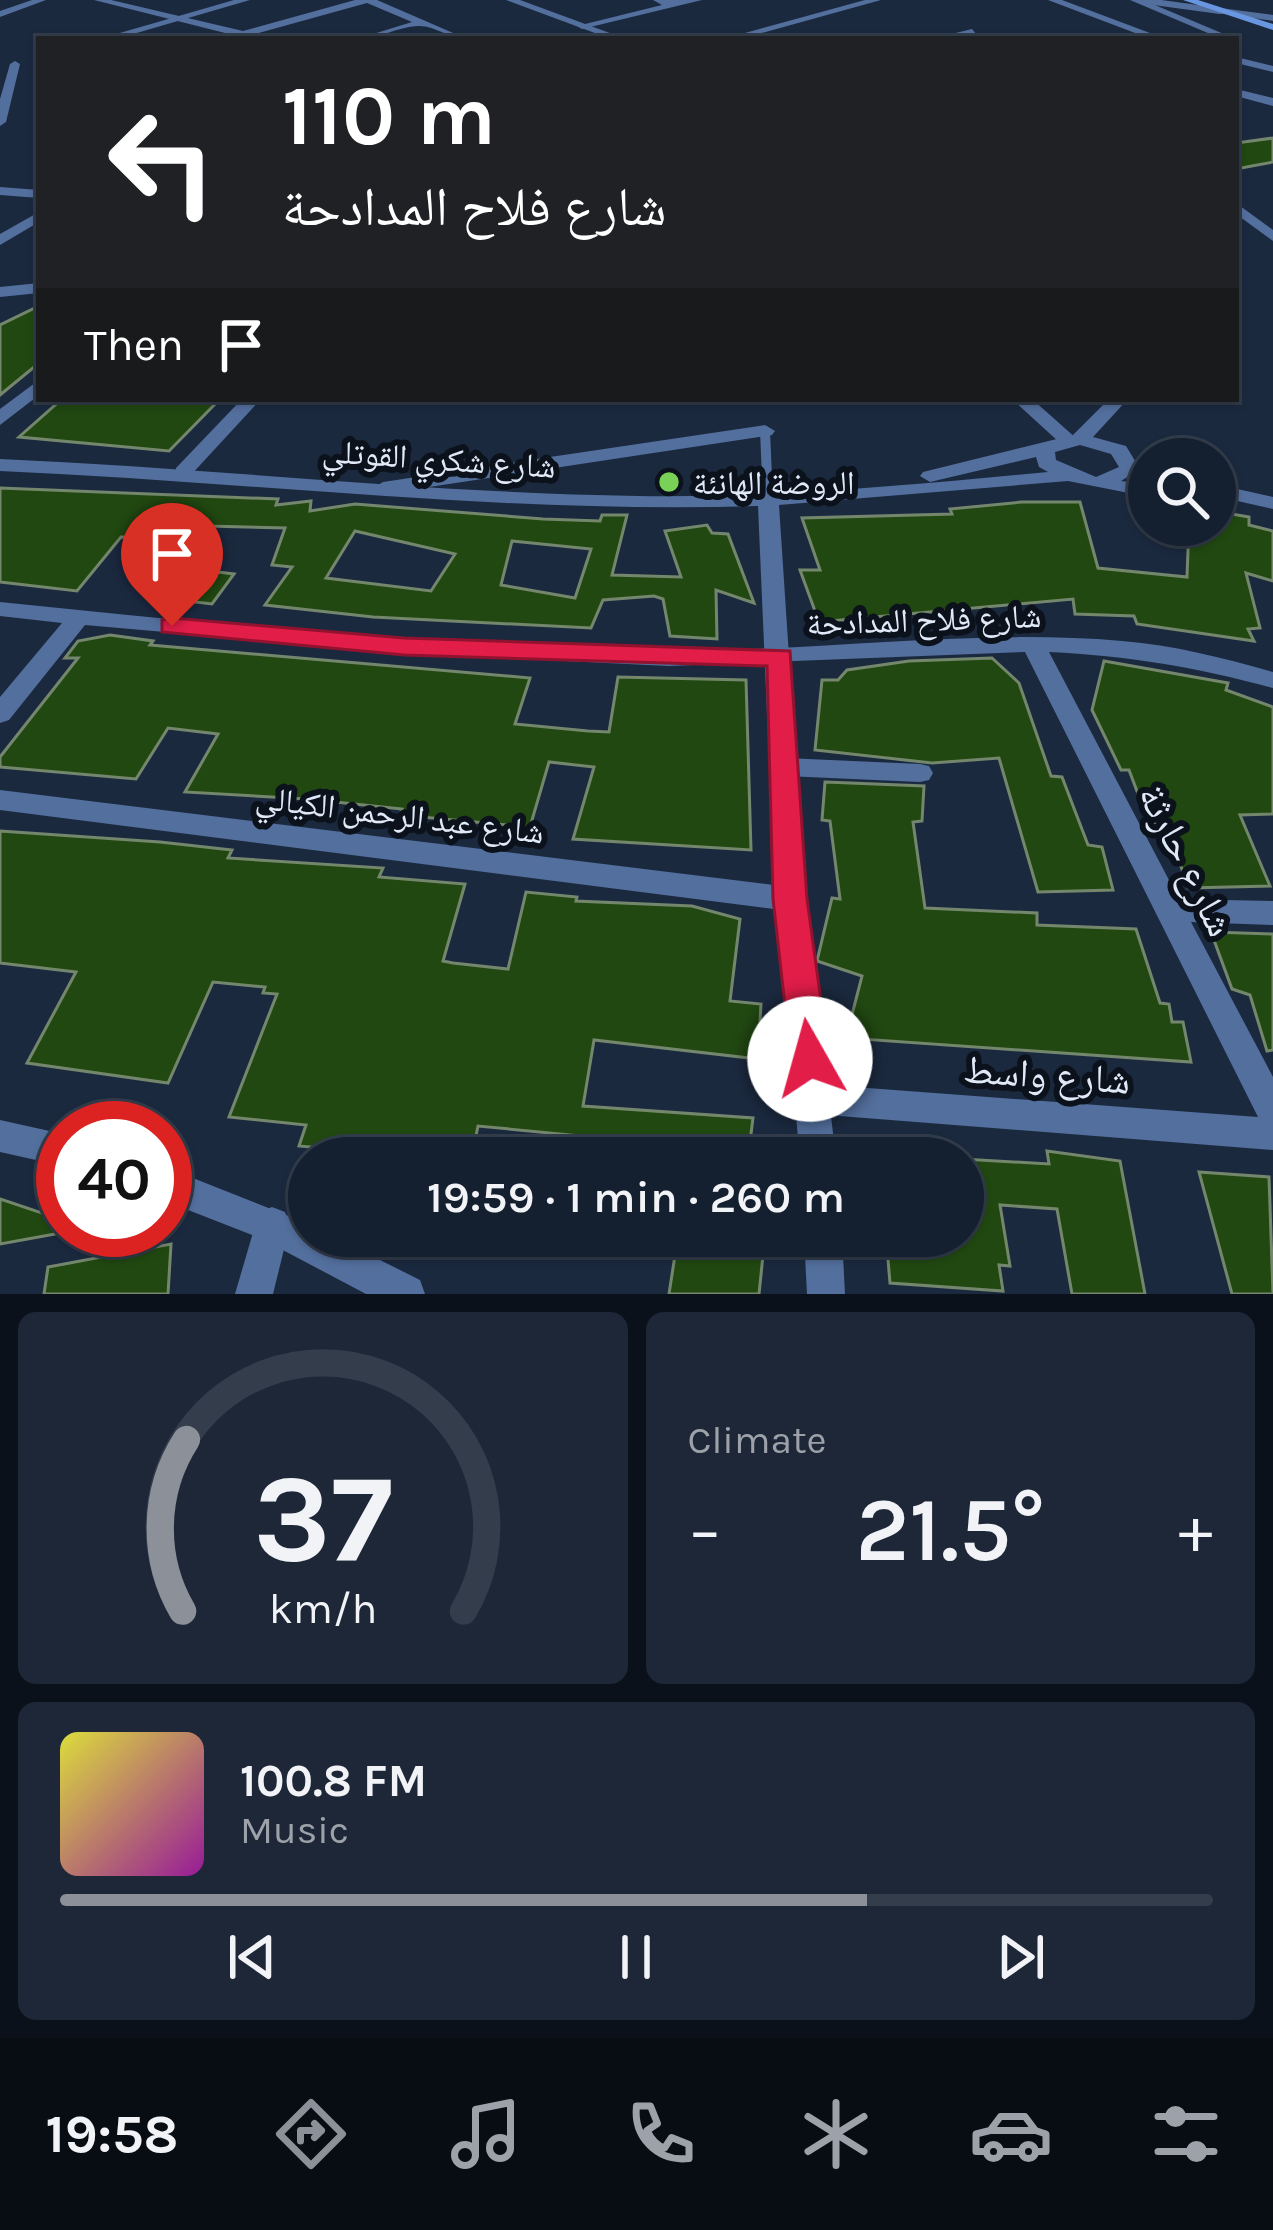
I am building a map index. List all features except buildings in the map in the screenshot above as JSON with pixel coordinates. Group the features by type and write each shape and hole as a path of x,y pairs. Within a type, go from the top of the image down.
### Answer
{"main road":[{"path":"1188,0 1273,28"}],"street":[{"path":"0,14 41,0"},
{"path":"99,0 252,36"},
{"path":"189,0 220,6"},
{"path":"114,36 245,0"},
{"path":"245,34 368,0 456,36"},
{"path":"511,0 612,36"},
{"path":"658,0 672,6"},
{"path":"582,26 698,0"},
{"path":"739,36 876,0"},
{"path":"1053,0 1153,36"},
{"path":"1137,0 1224,36"},
{"path":"1220,11 1273,18"},
{"path":"372,36 421,22"},
{"path":"955,36 972,32"},
{"path":"750,33 760,36"},
{"path":"1239,61 1273,69"},
{"path":"0,68 21,63 5,91 0,122"},
{"path":"1239,93 1273,102"},
{"path":"0,191 36,194"},
{"path":"1239,209 1273,236"},
{"path":"0,242 36,218"},
{"path":"0,292 36,288"},
{"path":"0,418 36,388"},
{"path":"184,472 249,402"},
{"path":"1025,402 1073,439 1128,459"},
{"path":"1073,439 1116,402"},
{"path":"1121,402 1128,440"},
{"path":"383,488 765,431"},
{"name":"شارع شكري القوتلي","path":"874,492 1073,439"},
{"path":"1045,449 1046,463 1065,476"},
{"name":"شارع شكري القوتلي","path":"0,465 184,472 586,501 768,500 1065,476 1102,482"},
{"path":"1102,482 1125,475 1128,469"},
{"path":"1102,482 1128,487"},
{"path":"1236,495 1273,503"},
{"path":"768,500 790,899 817,1137"},
{"path":"1236,508 1273,515"},
{"name":"شارع فلاح المدادحة","path":"0,609 404,647 780,657 894,647 1034,645 1183,655 1273,680"},
{"path":"0,714 79,617"},
{"name":"شارع حارثة","path":"1034,645 1273,1111"},
{"path":"785,767 920,773"},
{"name":"شارع عبد الرحمن الكيالي","path":"0,800 790,899"},
{"path":"1168,910 1273,913"},
{"name":"شارع واسط","path":"814,1099 1273,1134"},
{"path":"0,1136 36,1144"},
{"path":"192,1194 272,1225 406,1294"},
{"path":"254,1294 272,1225"},
{"path":"824,1257 826,1294"}],"lane":[{"path":"1137,0 1220,11"},
{"path":"765,431 768,500"}],"place":[{"name":"الروضة الهانئة","path":"669,482"}],"route":[{"path":"172,626 404,647 672,658 780,657 790,899 810,1059"}]}
